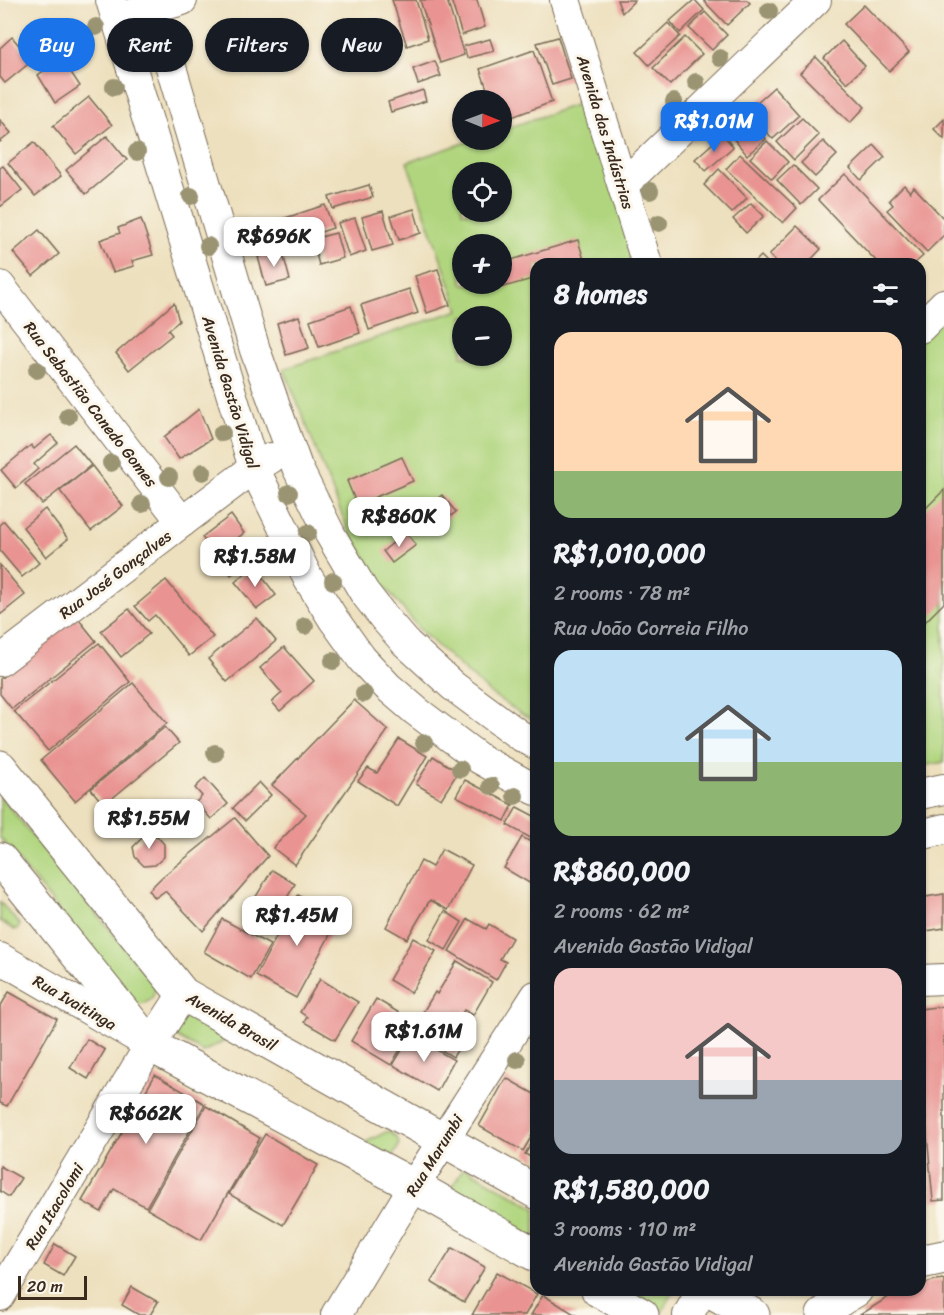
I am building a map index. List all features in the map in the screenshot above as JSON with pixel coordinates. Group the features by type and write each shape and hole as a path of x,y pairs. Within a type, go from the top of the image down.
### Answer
{"main road":[{"name":"Avenida Brasil","path":"0,767 183,994 530,1189"},
{"path":"0,859 150,1045 414,1186 530,1252"},
{"path":"926,1261 944,1257"},
{"path":"609,1296 642,1315"},
{"path":"720,1296 753,1315"},
{"path":"823,1315 847,1296"}],"street":[{"path":"114,9 182,0"},
{"name":"Avenida das Indústrias","path":"565,0 645,258"},
{"path":"623,185 816,0"},
{"path":"152,4 255,350 297,467 330,534 364,592 406,643 453,686 530,741"},
{"name":"Avenida Gastão Vidigal","path":"114,9 254,468 308,578 362,659 388,687 480,759 530,787"},
{"name":"Rua Sebastião Canedo Gomes","path":"0,286 183,522"},
{"path":"926,322 944,304"},
{"name":"Rua José Gonçalves","path":"0,661 254,468 289,447"},
{"path":"926,793 944,789"},
{"path":"926,834 944,829"},
{"name":"Rua Ivaitinga","path":"0,958 150,1045"},
{"path":"926,980 944,979"},
{"name":"Rua Itacolomi","path":"0,1296 183,994"},
{"name":"Rua Marumbi","path":"336,1315 414,1186 530,1005"},
{"path":"687,1315 698,1296"}],"green space":[{"path":"590,100 636,258 530,258 530,718 490,693 421,631 381,582 348,530 284,369 452,312 452,366 512,366 512,306 458,306 453,294 512,294 512,234 452,234 452,290 407,162 452,147 452,150 512,150 512,126"},
{"path":"944,315 944,762 926,765 926,333"},
{"path":"0,796 155,985 154,994 150,1000 135,1004 0,838"},
{"path":"0,902 20,925 15,930 0,921"},
{"path":"187,1013 232,1037 203,1052 172,1032"},
{"path":"388,1131 396,1136 399,1142 392,1156 364,1143"},
{"path":"464,1167 530,1205 530,1237 450,1191"},
{"path":"634,1296 671,1296 662,1312"}],"building":[{"path":"392,0 416,0 428,39 407,46 403,34 403,18 398,18"},
{"path":"420,0 447,0 464,55 440,63"},
{"path":"451,0 477,0 485,27 462,35"},
{"path":"617,0 635,0 622,13"},
{"path":"694,0 704,10 680,33 670,21"},
{"path":"703,0 747,0 750,3 727,25"},
{"path":"864,5 909,52 889,71 844,24"},
{"path":"705,12 727,35 712,50 689,28"},
{"path":"668,23 680,36 649,65 637,52"},
{"path":"12,37 18,44 18,72 5,83 0,77 0,48"},
{"path":"558,37 571,79 552,85 537,43"},
{"path":"685,37 702,54 670,85 653,68"},
{"path":"490,39 494,51 467,58 464,46"},
{"path":"842,41 865,66 847,83 824,58"},
{"path":"534,50 552,102 512,117 512,90 487,90 480,69"},
{"path":"816,57 865,107 850,123 800,73"},
{"path":"435,61 441,76 418,84 413,69"},
{"path":"42,72 71,72 80,86 55,103 38,75"},
{"path":"774,87 799,115 773,139 747,111"},
{"path":"423,90 426,101 391,112 388,102"},
{"path":"89,97 112,125 76,154 53,126"},
{"path":"747,116 766,139 747,155 728,132"},
{"path":"802,118 819,135 794,160 777,142"},
{"path":"944,119 944,139 934,129"},
{"path":"0,120 11,133 0,142"},
{"path":"723,134 733,147 706,171 695,159"},
{"path":"107,136 127,160 86,194 66,170"},
{"path":"767,141 788,162 772,179 750,158"},
{"path":"823,141 837,155 815,177 801,163"},
{"path":"34,142 61,176 35,196 8,163"},
{"path":"874,145 885,157 861,180 850,168"},
{"path":"740,154 797,208 783,223 726,169"},
{"path":"793,165 817,189 801,205 777,180"},
{"path":"3,166 22,190 0,207 0,168"},
{"path":"719,169 747,198 732,213 704,185"},
{"path":"845,174 923,256 921,258 873,258 818,200"},
{"path":"369,185 373,197 333,209 329,197"},
{"path":"904,185 910,192 914,187 944,219 944,235 927,252 887,210 893,205 889,200"},
{"path":"751,203 764,216 746,233 733,219"},
{"path":"325,205 333,228 272,248 264,225"},
{"path":"414,209 421,233 399,240 391,216"},
{"path":"383,211 393,245 372,251 362,217"},
{"path":"355,218 366,251 349,257 338,223"},
{"path":"141,219 153,255 132,261 134,266 113,272 100,240 120,233 118,228"},
{"path":"797,226 821,249 813,258 772,258 769,255"},
{"path":"39,230 59,254 33,276 13,252"},
{"path":"336,233 343,258 319,265 312,239"},
{"path":"578,240 583,258 530,258 530,280 512,285 512,260"},
{"path":"282,250 290,280 266,286 258,257"},
{"path":"438,269 450,305 427,313 415,276"},
{"path":"409,289 418,313 369,330 361,305"},
{"path":"174,303 179,321 168,330 172,335 129,370 116,353"},
{"path":"351,306 360,333 319,347 310,320"},
{"path":"299,316 309,348 286,355 277,323"},
{"path":"199,409 211,439 179,459 164,437"},
{"path":"51,435 58,443 34,464 38,469 16,488 1,470 31,445 34,449"},
{"path":"74,444 91,465 42,504 25,484"},
{"path":"402,457 413,481 357,505 347,481"},
{"path":"92,466 123,506 91,531 60,491"},
{"path":"944,490 944,603 926,621 926,508"},
{"path":"442,495 456,512 433,529 420,512"},
{"path":"45,509 68,539 46,557 23,527"},
{"path":"231,515 244,533 215,555 202,537"},
{"path":"4,521 39,563 22,577 0,551 0,524"},
{"path":"406,532 416,545 392,563 383,551"},
{"path":"239,543 252,560 231,575 219,558"},
{"path":"0,565 25,595 0,615"},
{"path":"254,566 276,595 257,609 235,582"},
{"path":"166,580 213,637 189,656 155,615 148,621 135,606"},
{"path":"129,609 149,634 121,657 101,631"},
{"path":"76,616 96,641 12,709 0,694 0,679"},
{"path":"257,618 276,641 227,682 208,659"},
{"path":"99,643 130,682 48,751 14,711"},
{"path":"284,647 314,681 280,711 272,702 282,693 260,668"},
{"path":"133,683 167,723 75,801 41,760"},
{"path":"354,700 388,730 295,865 273,848 306,814 272,785"},
{"path":"165,727 179,743 104,805 91,789"},
{"path":"399,739 427,756 397,806 358,781 368,768 377,773"},
{"path":"433,756 458,772 441,799 416,784"},
{"path":"205,778 228,804 211,819 196,802 202,796 195,788"},
{"path":"465,780 513,805 505,821 456,796"},
{"path":"259,782 271,795 245,821 233,808"},
{"path":"517,807 530,814 530,838 507,825"},
{"path":"235,818 268,856 203,931 165,891 155,898 149,890"},
{"path":"145,835 157,836 164,844 164,857 155,865 144,866 135,857 133,847"},
{"path":"522,837 530,842 530,883 504,868"},
{"path":"442,849 472,865 448,910 430,900 407,939 386,927 421,861 432,867"},
{"path":"272,870 295,884 266,934 242,920"},
{"path":"944,894 944,928 926,931 926,897"},
{"path":"298,895 339,918 296,998 256,976"},
{"path":"445,911 462,922 446,950 429,940"},
{"path":"222,919 270,945 251,979 204,952"},
{"path":"468,919 486,929 489,924 512,938 500,959 506,962 496,980 449,951"},
{"path":"413,938 436,951 411,993 389,980"},
{"path":"457,961 492,982 473,1015 464,1010 452,1030 423,1012"},
{"path":"320,979 358,1002 335,1040 304,1022 307,1017 300,1012"},
{"path":"9,992 57,1019 7,1106 0,1103 0,1007"},
{"path":"376,999 416,1023 391,1065 351,1041"},
{"path":"944,1006 944,1200 933,1201 926,1123 926,1008"},
{"path":"423,1016 463,1041 453,1057 413,1033"},
{"path":"411,1035 454,1060 437,1091 393,1065"},
{"path":"87,1039 105,1050 88,1079 70,1068"},
{"path":"155,1075 205,1104 146,1207 114,1189 101,1212 82,1201"},
{"path":"506,1078 530,1092 530,1139 523,1151 479,1126"},
{"path":"206,1106 260,1138 201,1240 147,1209"},
{"path":"265,1134 318,1165 283,1225 229,1194"},
{"path":"530,1146 530,1157 525,1154"},
{"path":"0,1166 21,1178 9,1197 0,1191"},
{"path":"55,1244 75,1256 63,1276 44,1265"},
{"path":"452,1248 485,1267 464,1302 431,1282"},
{"path":"497,1272 530,1290 530,1296 536,1296 525,1315 472,1315"},
{"path":"944,1279 944,1315 860,1315 890,1296 926,1296 926,1283"},
{"path":"132,1287 158,1302 150,1315 139,1315 122,1305"},
{"path":"542,1296 545,1296 576,1315 531,1315"}]}
